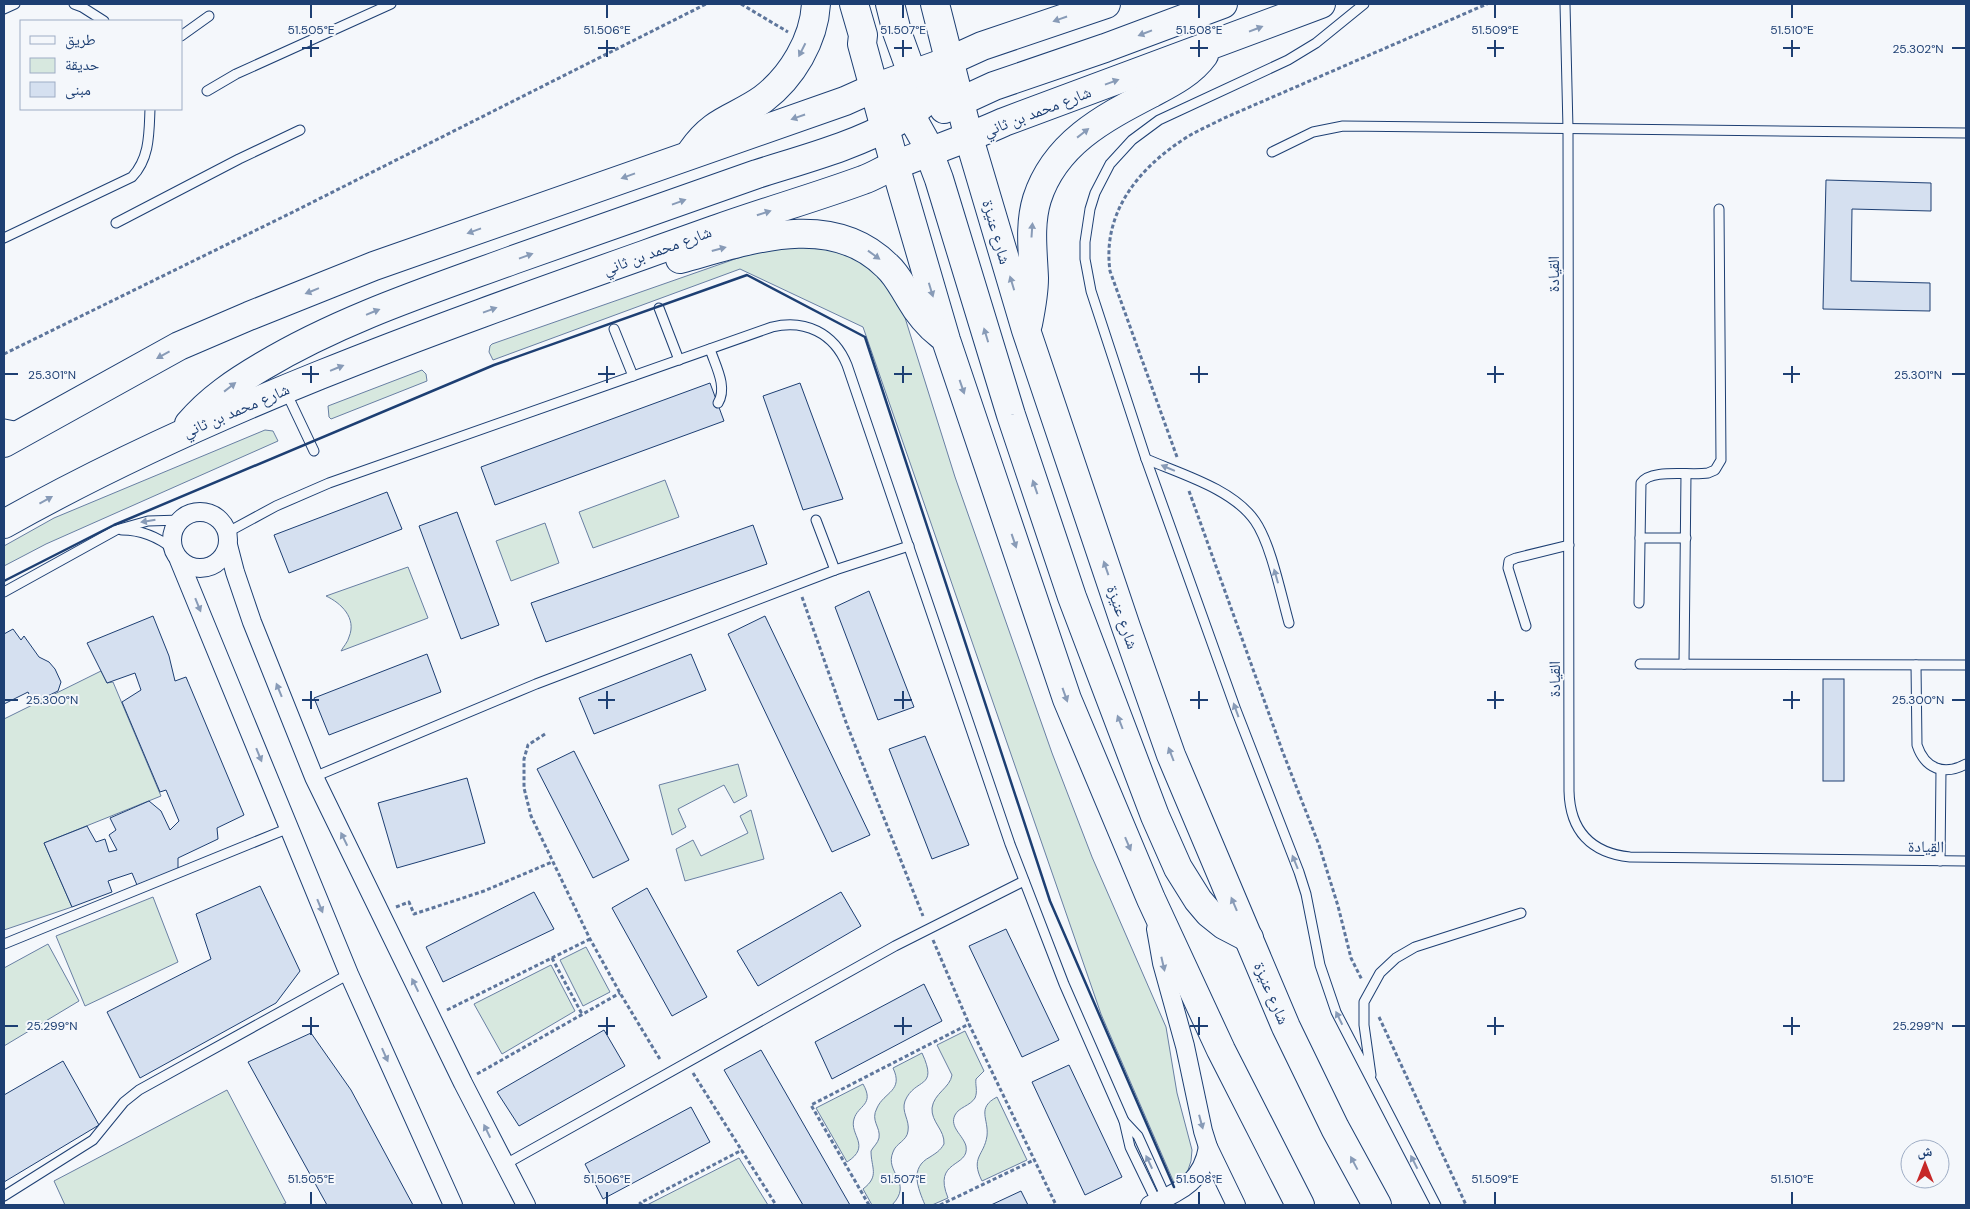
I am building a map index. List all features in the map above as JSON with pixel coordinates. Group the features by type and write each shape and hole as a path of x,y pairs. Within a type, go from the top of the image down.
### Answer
{"main road":[{"path":"690,154 709,130 763,98 787,74 796,63 813,26 816,4"},
{"path":"854,4 863,35 862,44 895,165 946,340 1067,699 1151,898 1221,1050 1300,1205"},
{"path":"890,4 912,75 939,179 1011,415 1069,588 1155,816 1178,868 1198,900 1209,913 1224,925 1249,938"},
{"name":"شارع عنيزة","path":"934,4 969,138 1026,330 1171,754 1279,1010 1313,1083 1378,1205"},
{"path":"4,443 16,427 179,346 374,266 845,101 874,88 949,61 982,46 1106,4"},
{"path":"182,433 209,403 238,380 282,354 338,326 440,286 856,141 885,128 923,123 960,100 994,86 1224,4"},
{"name":"شارع محمد بن ثاني","path":"4,524 68,488 182,433 358,359 731,224 866,179 895,165 923,123 969,138 1004,122 1321,4"},
{"path":"1026,330 1033,294 1032,234 1034,216 1037,199 1051,170 1079,136 1114,112 1172,82 1192,69 1210,46"},
{"path":"923,123 945,79 949,61"},
{"path":"874,88 895,97 923,123"},
{"path":"586,276 627,273 773,235 802,233 834,236 862,246 888,266 921,314 946,340"}],"street":[{"path":"453,1205 349,974 176,554 172,542 174,530 181,520 192,513 205,512 222,521 235,572 252,622 314,777 463,1083 526,1205"},
{"path":"176,554 190,567 209,568 220,562 227,551 228,539"},
{"path":"1151,898 1162,963 1180,1025 1197,1110 1208,1148 1236,1205"},
{"path":"1160,1203 1196,1178 1204,1163 1208,1148"}],"lane":[{"path":"4,9 15,4"},
{"path":"74,4 102,20"},
{"path":"207,92 236,74 391,4"},
{"path":"1364,4 1335,28 1288,60 1159,120 1145,129 1120,151 1102,179 1090,209 1086,226 1085,259 1087,275 1146,459 1236,710 1299,872 1306,894 1320,965 1327,989 1336,1012 1436,1205"},
{"name":"القيادة","path":"1565,4 1568,129 1569,804 1577,828 1594,846 1618,856 1630,858 1966,861"},
{"path":"182,35 209,16"},
{"path":"4,238 132,177 141,165 148,145 150,110"},
{"path":"1272,152 1314,132 1343,126 1966,133"},
{"path":"116,223 239,158 300,130"},
{"path":"1639,603 1640,489 1644,479 1653,475 1708,473 1714,470 1721,460 1719,209"},
{"path":"658,308 679,360"},
{"path":"228,539 276,506 329,483 782,324 808,326 830,339 840,351 847,365 985,773 1024,881 1064,984 1124,1121 1138,1136 1160,1203"},
{"path":"614,329 633,376"},
{"path":"710,349 722,387 721,398 718,403"},
{"path":"285,389 314,452"},
{"path":"1146,459 1209,486 1236,501 1246,510 1255,521 1267,546 1289,623"},
{"path":"1684,664 1686,474"},
{"path":"4,592 116,530 148,521 181,520"},
{"path":"816,520 835,570"},
{"path":"116,530 146,534 165,542 176,554"},
{"path":"1640,538 1686,538"},
{"path":"1526,626 1508,568 1509,561 1568,545"},
{"path":"314,777 536,684 835,570 909,546"},
{"path":"1640,664 1966,665"},
{"path":"1916,665 1917,745 1925,761 1940,770 1958,768 1966,764"},
{"path":"1940,770 1940,861"},
{"path":"4,944 289,828"},
{"path":"504,1165 928,928 1024,881"},
{"path":"1372,1083 1364,1025 1364,1002 1380,973 1396,958 1415,947 1521,912"},
{"path":"4,1196 93,1140 124,1102 139,1090 349,974"}],"path":[{"path":"4,354 706,4"},
{"path":"741,4 795,36"},
{"path":"798,584 847,725 928,928 969,1024 1056,1205"},
{"path":"545,734 528,745 524,759 524,788 532,816 552,862 590,939 668,1072"},
{"path":"381,914 408,902 414,914 450,903 552,862"},
{"path":"431,1018 590,939"},
{"path":"552,958 582,1014"},
{"path":"463,1083 620,993"},
{"path":"869,1205 811,1105 969,1024"},
{"path":"686,1062 776,1205"},
{"path":"642,1205 640,1203 742,1150"},
{"path":"940,1205 1034,1160"}],"green space":[{"path":"824,245 870,265 901,305 955,477 1052,753 1092,857 1166,1027 1177,1093 1192,1150 1187,1173 1175,1185 1101,1014 863,327 740,269 493,360 489,352 492,344 755,252 779,246"},
{"path":"422,370 426,374 427,381 331,419 329,417 328,406"},
{"path":"265,430 273,431 278,441 46,544 4,566 4,546 54,518"},
{"path":"665,480 679,517 593,548 579,512"},
{"path":"545,523 559,563 511,581 496,541"},
{"path":"408,567 428,618 341,651 348,639 351,624 342,607 326,596"},
{"path":"101,671 107,683 113,682 161,796 44,843 72,907 4,930 4,719"},
{"path":"738,764 747,796 734,803 724,785 678,809 686,827 672,835 659,785"},
{"path":"751,810 764,859 685,881 676,849 693,840 701,856 748,833 740,816"},
{"path":"153,897 178,962 85,1006 56,936"},
{"path":"48,944 79,1001 4,1046 4,968"},
{"path":"586,947 610,992 583,1006 560,960"},
{"path":"551,965 575,1011 502,1054 474,1004"},
{"path":"965,1031 984,1071 976,1079 975,1098 957,1112 954,1119 955,1127 966,1146 966,1153 963,1158 948,1170 945,1177 944,1185 948,1198 932,1205 925,1205 918,1185 917,1173 923,1162 938,1152 944,1144 944,1139 932,1113 932,1108 936,1098 951,1080 952,1075 937,1045"},
{"path":"922,1053 927,1065 927,1078 909,1094 905,1101 904,1109 908,1131 906,1137 894,1149 891,1159 900,1184 898,1197 892,1205 872,1205 863,1189 873,1176 871,1151 879,1138 875,1113 880,1103 895,1087 896,1076 893,1068"},
{"path":"863,1084 867,1096 866,1101 856,1114 853,1125 858,1140 858,1151 847,1162 816,1108"},
{"path":"227,1090 286,1203 281,1205 65,1205 54,1181"},
{"path":"997,1097 1027,1160 982,1181 977,1167 987,1136 985,1110 987,1105"},
{"path":"739,1158 768,1205 647,1205"}],"building":[{"path":"1826,180 1931,183 1931,211 1852,209 1851,281 1930,283 1930,311 1823,309"},
{"path":"710,383 724,421 495,505 481,467"},
{"path":"800,383 843,499 803,510 763,396"},
{"path":"387,492 402,529 289,573 274,535"},
{"path":"457,512 499,625 461,639 419,526"},
{"path":"753,525 767,564 546,642 531,603"},
{"path":"869,591 914,707 878,720 835,607"},
{"path":"153,616 169,656 175,681 186,677 244,815 217,828 218,839 178,858 178,869 137,885 132,873 108,881 112,892 72,907 44,843 87,826 96,842 105,839 109,852 117,850 109,835 116,830 110,818 149,801 161,811 170,830 179,821 166,790 160,792 122,702 141,690 135,673 107,683 87,643"},
{"path":"765,616 870,835 832,852 728,634"},
{"path":"13,629 21,640 24,636 39,657 49,662 55,669 61,682 58,691 33,703 28,692 4,704 4,634"},
{"path":"427,654 441,692 329,735 314,698"},
{"path":"691,654 706,690 594,734 579,698"},
{"path":"1823,679 1844,679 1844,781 1823,781"},
{"path":"925,736 969,845 932,859 889,749"},
{"path":"574,751 629,860 593,878 537,769"},
{"path":"467,778 485,843 397,868 378,803"},
{"path":"260,886 300,971 276,1003 140,1078 107,1012 211,959 196,914"},
{"path":"647,888 707,997 672,1016 612,908"},
{"path":"534,892 554,929 443,982 426,947"},
{"path":"841,892 861,926 758,986 737,951"},
{"path":"1006,929 1059,1040 1022,1057 969,946"},
{"path":"924,984 942,1021 832,1079 815,1042"},
{"path":"604,1030 625,1066 519,1126 497,1092"},
{"path":"311,1033 351,1090 413,1205 327,1205 248,1062"},
{"path":"761,1050 850,1205 803,1205 724,1070"},
{"path":"63,1061 99,1125 4,1182 4,1095"},
{"path":"1069,1065 1122,1177 1085,1195 1032,1082"},
{"path":"691,1107 710,1142 603,1199 585,1164"},
{"path":"1021,1191 1028,1205 991,1205"}],"wall":[{"path":"4,581 114,525 494,365 747,275 865,337 1050,901 1174,1187"}]}
